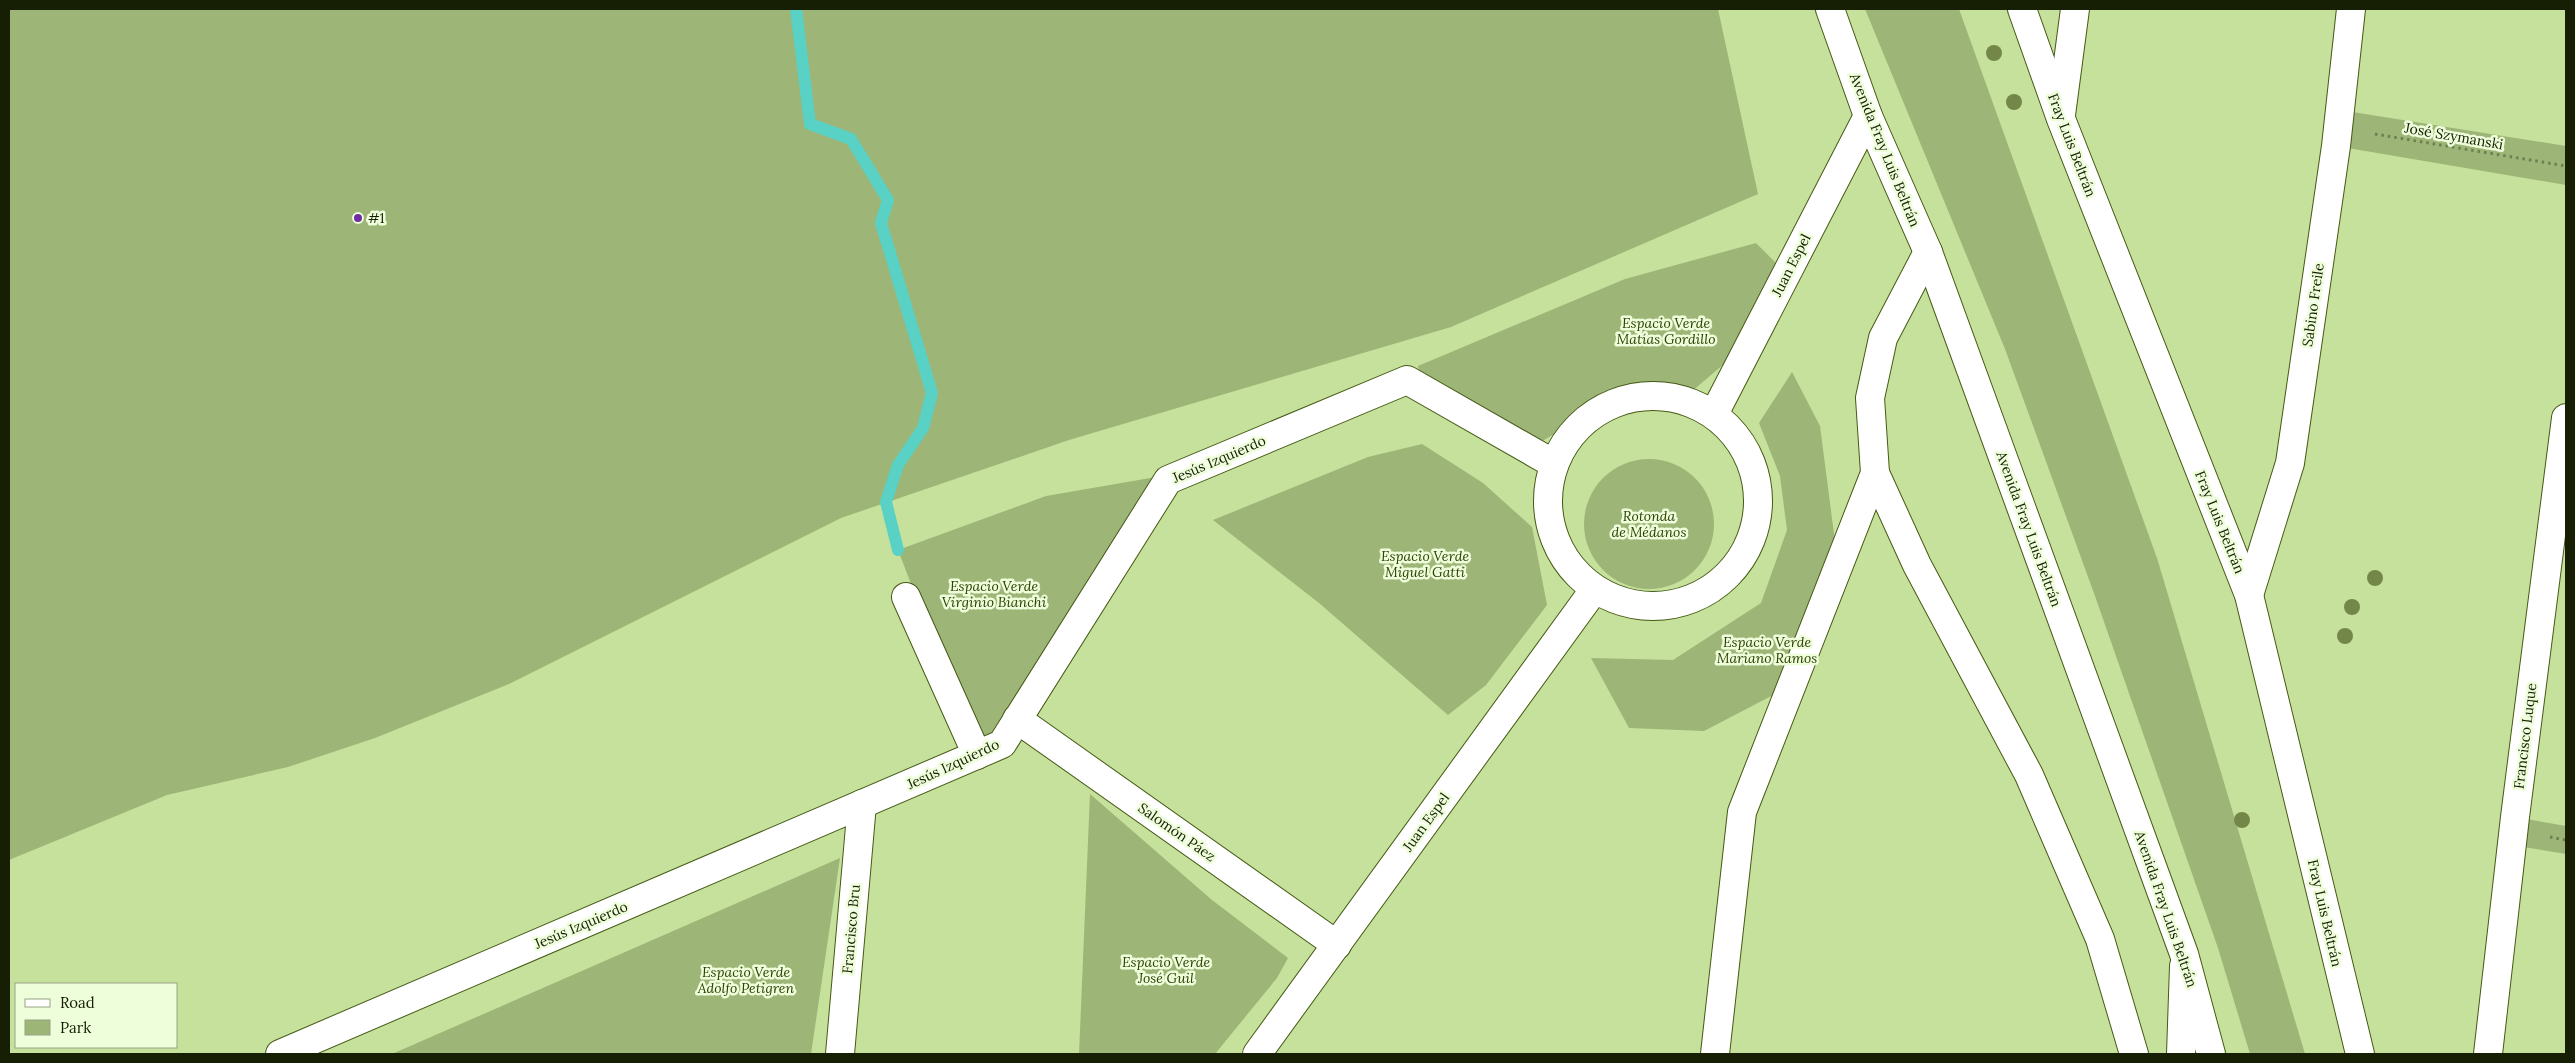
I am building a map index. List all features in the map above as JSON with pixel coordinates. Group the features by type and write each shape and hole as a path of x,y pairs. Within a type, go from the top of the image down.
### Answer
{"street":[{"name":"Avenida Fray Luis Beltrán","path":"1830,9 1868,116 1928,252 2184,954 2211,1054"},
{"name":"Fray Luis Beltrán","path":"2022,9 2061,119 2249,595 2360,1054"},
{"path":"2061,119 2075,9"},
{"name":"Sabino Freile","path":"2249,595 2290,463 2338,128 2351,9"},
{"name":"Juan Espel","path":"1714,414 1868,116"},
{"path":"1928,252 1883,338 1870,398 1875,473 1917,565 2029,775 2100,939 2134,1054"},
{"name":"Jesús Izquierdo","path":"280,1054 1002,744 1168,480 1407,380 1554,464"},
{"path":"1654,395 1685,400 1714,414 1740,440 1756,474 1759,510 1750,546 1740,561 1729,576 1700,598 1664,608 1628,605 1594,590 1568,565 1553,534 1548,499 1554,464 1570,436 1593,414 1622,400 1654,395"},
{"name":"Francisco Luque","path":"2488,1054 2514,817 2566,418"},
{"path":"1715,1054 1742,812 1875,473"},
{"name":"Juan Espel","path":"1257,1054 1594,590"},
{"path":"906,597 977,755"},
{"name":"Salomón Páez","path":"1017,720 1337,945"},
{"name":"Francisco Bru","path":"840,1054 862,804"},
{"path":"2181,1054 2184,954"}],"path":[{"name":"José Szymanski","path":"2338,128 2566,166"}],"green space":[{"path":"9,9 1718,9 1758,194 1451,327 1069,440 841,518 509,684 375,738 288,767 167,795 9,860"},
{"path":"1865,9 1959,9 2157,558 2305,1054 2250,1054 2218,948 2095,596 2005,349"},
{"path":"2340,110 2566,146 2566,185 2336,146"},
{"name":"Espacio Verde Matías Gordillo","path":"1756,243 1789,276 1731,358 1691,392 1623,394 1532,447 1424,398 1418,366 1625,279"},
{"name":"Espacio Verde Mariano Ramos","path":"1792,372 1820,426 1837,557 1806,678 1704,731 1629,728 1591,658 1673,660 1761,603 1787,530 1780,476 1759,423"},
{"name":"Espacio Verde Miguel Gatti","path":"1422,444 1483,483 1532,527 1547,605 1486,685 1448,715 1319,603 1213,520 1368,457"},
{"name":"Rotonda de Médanos","path":"1649,459 1662,460 1674,464 1695,478 1709,499 1713,511 1713,537 1709,549 1695,570 1674,584 1662,588 1649,589 1636,588 1624,584 1603,570 1589,549 1585,537 1584,524 1585,511 1589,499 1603,478 1624,464 1636,460"},
{"name":"Espacio Verde Virginio Bianchi","path":"1156,477 977,755 898,550 1046,496"},
{"name":"Espacio Verde José Guil","path":"1090,794 1212,900 1288,958 1277,978 1215,1054 1079,1054"},
{"path":"2515,817 2566,826 2566,854 2511,845"},
{"name":"Espacio Verde Adolfo Petigren","path":"840,858 811,1054 392,1054"}],"waterway":[{"path":"796,9 810,124 851,139 888,200 881,223 932,393 923,428 898,465 886,502 898,550"}],"place":[{"name":"#1","path":"358,218"}]}
